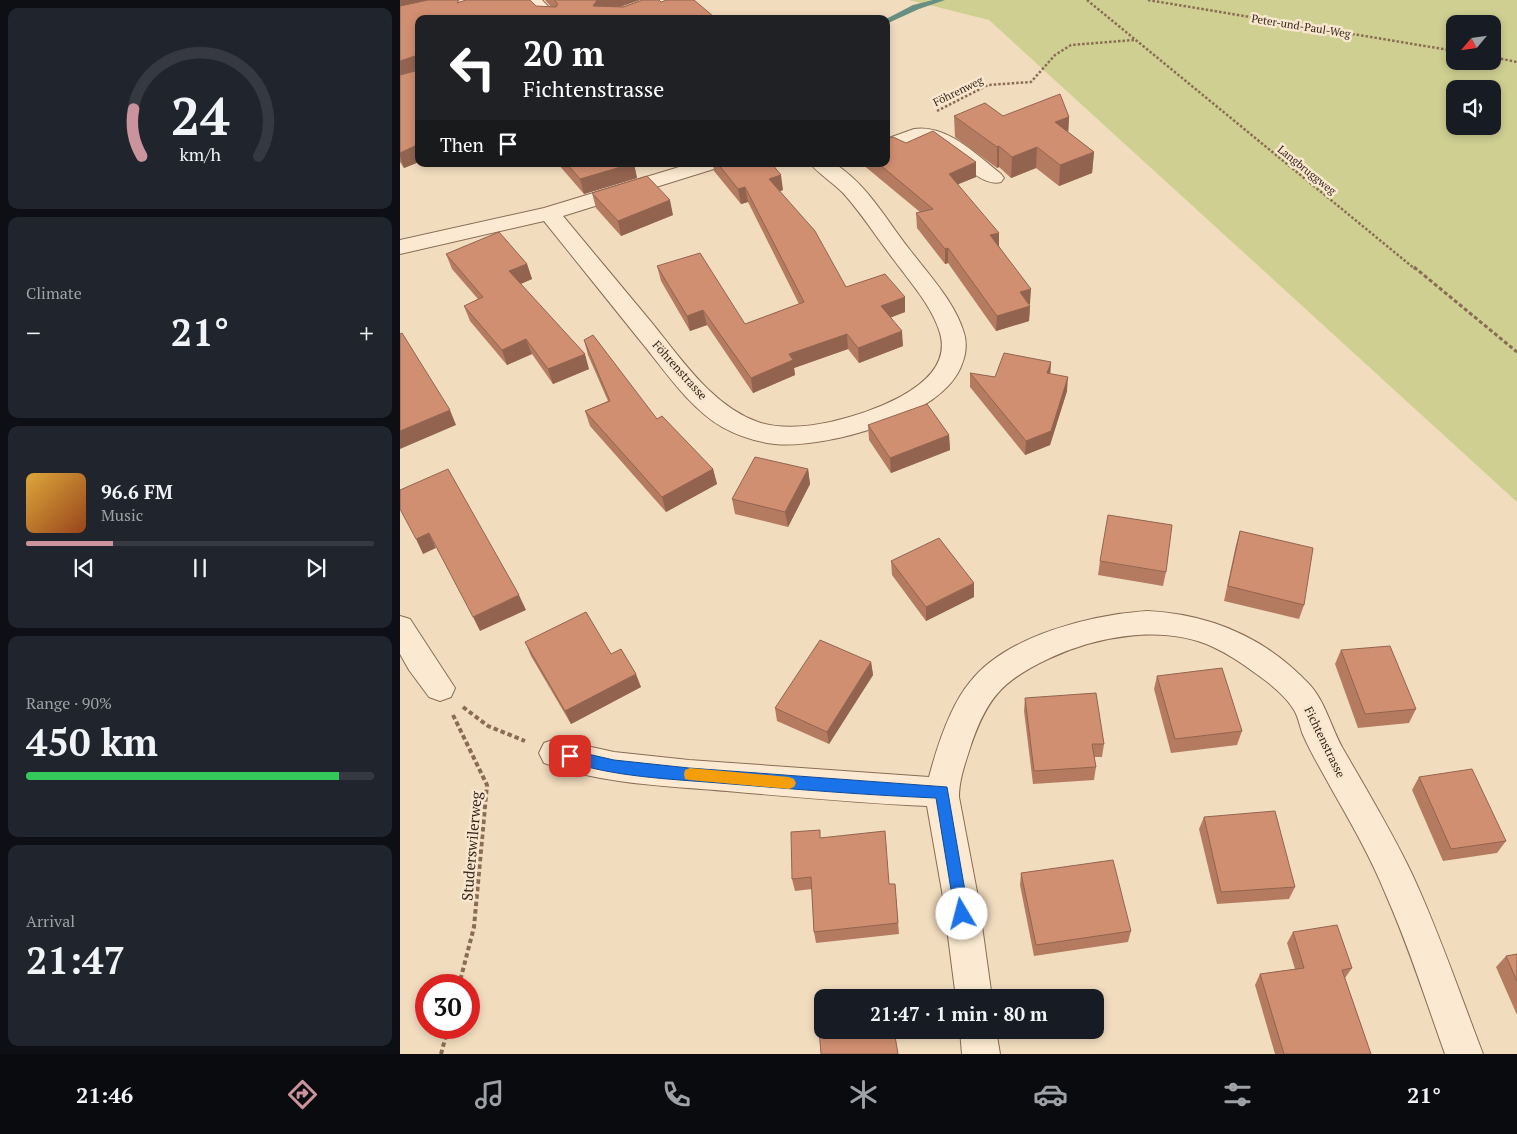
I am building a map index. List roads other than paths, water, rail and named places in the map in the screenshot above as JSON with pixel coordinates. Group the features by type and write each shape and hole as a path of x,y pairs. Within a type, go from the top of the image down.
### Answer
{"street":[{"path":"532,0 547,15"},
{"path":"619,15 663,0"},
{"path":"890,145 905,137 918,134 934,136 994,178"},
{"path":"400,247 549,213 700,167"},
{"name":"Föhrenstrasse","path":"549,213 688,382 724,416 749,430 777,435 806,435 854,426 879,417 923,394 937,383 949,368 954,343 941,309 837,167"},
{"name":"Fichtenstrasse","path":"973,989 956,866 942,792 961,728 979,692 1007,667 1026,655 1050,644 1100,627 1120,624 1166,623 1192,628 1251,651 1280,675 1305,701 1319,736 1390,864 1464,1054"},
{"path":"400,628 420,661 440,688"},
{"path":"555,753 614,766 689,774 866,789 942,792"},
{"path":"979,1039 981,1054"}],"waterway":[{"path":"890,20 916,7 941,0"}]}
